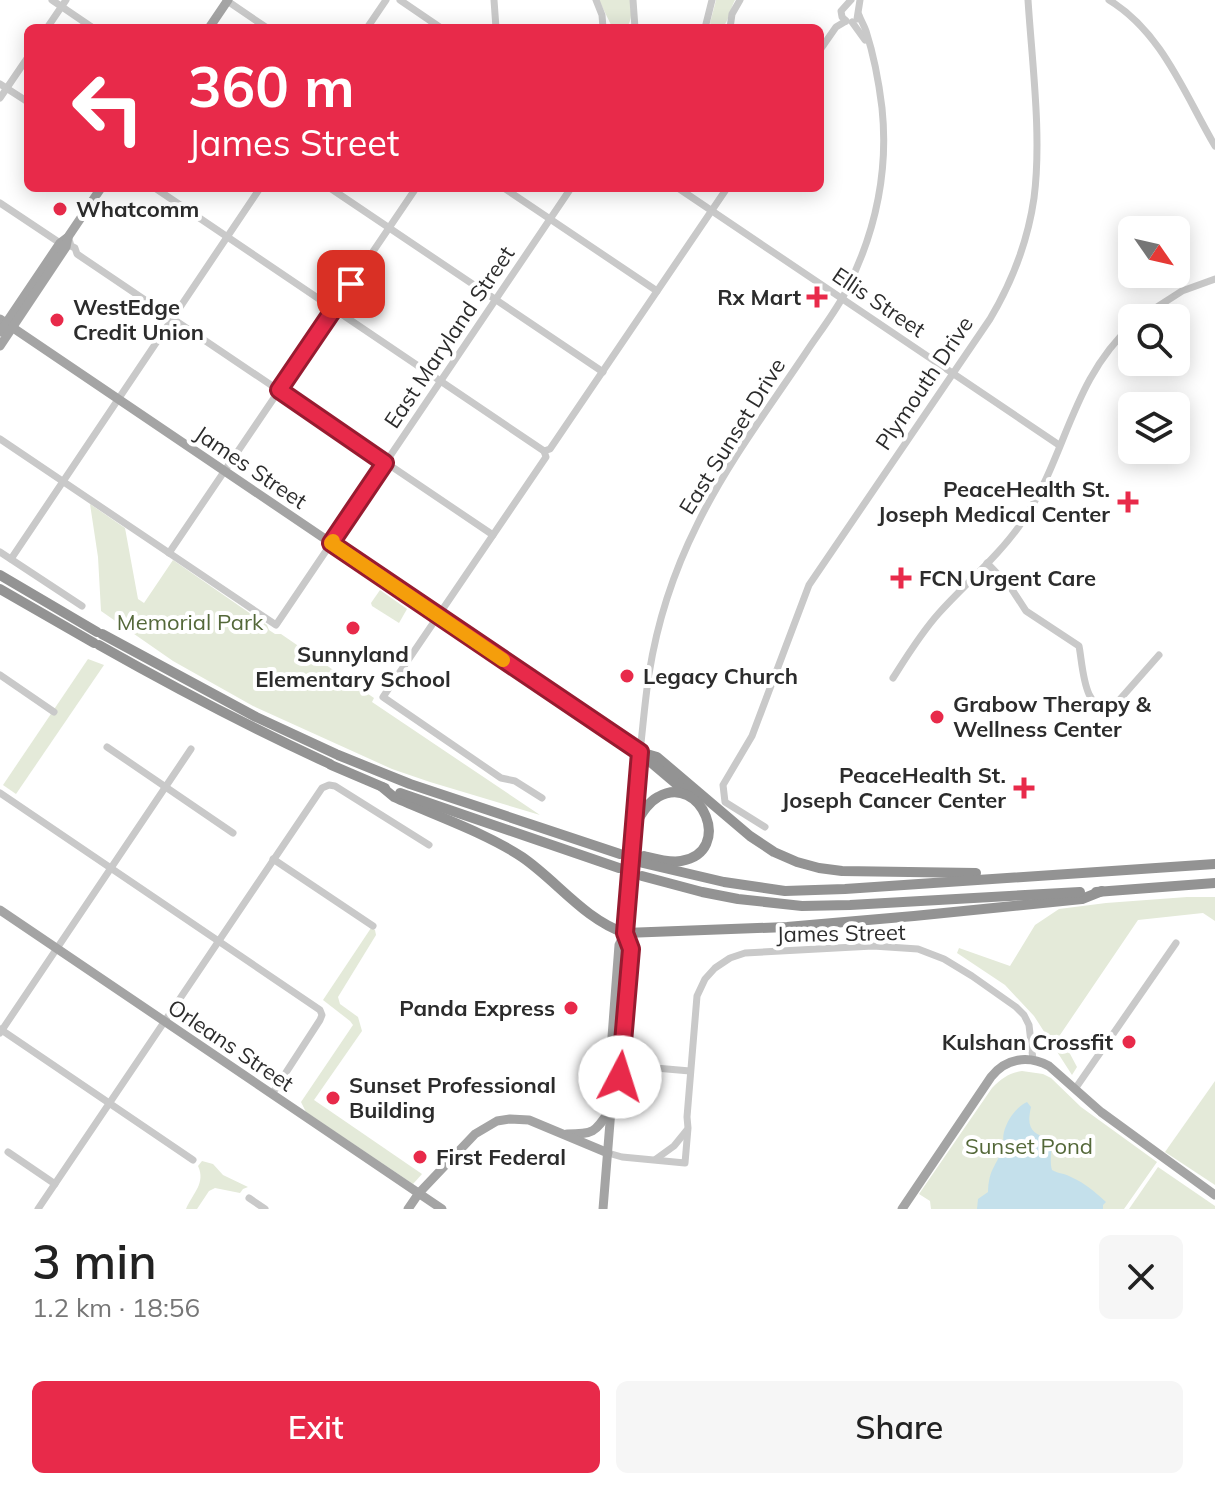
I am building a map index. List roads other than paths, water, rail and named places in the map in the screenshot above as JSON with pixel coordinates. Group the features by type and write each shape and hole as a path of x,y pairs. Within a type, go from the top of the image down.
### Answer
{"highway":[{"path":"0,575 211,708 334,760 620,854"},
{"path":"0,589 98,639"},
{"path":"640,752 694,799 706,815 710,834 706,845 690,858 678,861 643,860 710,879 785,891 1215,864"},
{"path":"640,752 657,757 750,836 797,862 842,871 984,874 997,878"},
{"path":"334,760 394,797 519,855 594,917 625,933 787,927 914,916 1082,899 1102,891"},
{"path":"382,787 619,868"},
{"path":"634,828 644,811 658,797 677,793 694,799"},
{"path":"642,876 738,899 802,906 1215,883"}],"main road":[{"path":"212,24 227,0"},
{"path":"0,346 4,326 66,247 64,240 98,192"},
{"name":"James Street","path":"4,326 118,399 640,752"},
{"name":"East Sunset Drive","path":"603,1209 613,1085 609,1076 619,945 625,933 640,752"},
{"name":"Orleans Street","path":"0,910 442,1209"},
{"name":"East Sunset Drive","path":"613,1085 620,1077 631,949 625,933"},
{"path":"902,1209 995,1071 1012,1061 1033,1060 1049,1066 1101,1112 1215,1195"},
{"path":"563,1134 594,1132 611,1108"},
{"path":"408,1209 419,1193 475,1134 487,1125 505,1119 524,1119 608,1153"}],"street":[{"path":"52,0 64,3 88,24"},
{"path":"227,0 261,24"},
{"path":"370,24 386,0"},
{"path":"400,0 435,24"},
{"path":"494,0 496,24"},
{"path":"596,0 603,24"},
{"path":"633,0 635,24"},
{"path":"706,24 712,0"},
{"path":"731,24 740,0"},
{"path":"824,44 836,27 859,15 860,0"},
{"name":"Plymouth Drive","path":"765,827 725,802 723,785 752,736 809,585 990,319 1016,266 1028,229 1034,197 1036,140 1028,0"},
{"path":"1109,0 1132,17 1156,44 1215,146"},
{"path":"848,1 841,11 842,17 869,45"},
{"path":"50,24 64,3"},
{"name":"East Sunset Drive","path":"640,752 655,644 668,595 691,537 730,465 842,298 869,237 883,173 882,110 869,45 859,15"},
{"path":"0,98 3,86 24,62"},
{"path":"3,86 24,99"},
{"path":"161,192 547,452"},
{"path":"11,559 257,192"},
{"path":"336,192 603,372"},
{"path":"0,439 169,553 413,192"},
{"path":"510,192 657,291"},
{"name":"East Maryland Street","path":"169,553 276,625 568,192"},
{"name":"Ellis Street","path":"684,192 1059,445"},
{"path":"542,798 515,781 501,778 383,697 724,192"},
{"path":"0,203 64,240 77,254 493,535"},
{"path":"1160,304 1182,291 1215,279"},
{"path":"893,678 937,615 1016,531 1028,513 1093,371 1118,338"},
{"path":"0,552 82,606"},
{"path":"987,563 1011,588 1026,611 1079,646 1084,680 1092,701 1100,707 1114,706 1159,655"},
{"path":"0,675 54,712"},
{"path":"107,747 233,833"},
{"path":"191,749 1,1031 193,1160"},
{"path":"38,1209 318,792 329,785 335,786 429,845"},
{"path":"0,793 318,1008 322,1015 320,1020 272,1094"},
{"path":"273,859 373,926"},
{"path":"1075,1089 1176,943"},
{"name":"James Street","path":"655,1160 685,1163 697,996 705,979 722,962 745,953 873,946 904,947 929,953 944,959 992,990 1024,1015 1031,1033 1033,1060"},
{"path":"621,1065 690,1071"},
{"path":"608,1153 655,1160 674,1146 688,1128"},
{"path":"8,1152 55,1184"},
{"path":"249,1198 265,1209"}],"water":[{"name":"Sunset Pond","path":"1027,1102 1031,1107 1029,1120 1032,1129 1050,1140 1052,1170 1090,1188 1106,1202 1103,1209 977,1209 978,1199 988,1192 991,1173 1003,1148 1007,1123"}],"place":[{"name":"Whatcomm","path":"60,209"},
{"name":"Rx Mart","path":"817,297"},
{"name":"WestEdge Credit Union","path":"57,320"},
{"name":"PeaceHealth St. Joseph Medical Center","path":"1128,502"},
{"name":"FCN Urgent Care","path":"901,578"},
{"name":"Sunnyland Elementary School","path":"353,628"},
{"name":"Legacy Church","path":"627,676"},
{"name":"Grabow Therapy & Wellness Center","path":"937,717"},
{"name":"PeaceHealth St. Joseph Cancer Center","path":"1024,788"},
{"name":"Panda Express","path":"571,1008"},
{"name":"Kulshan Crossfit","path":"1129,1042"},
{"name":"Sunset Professional Building","path":"333,1098"},
{"name":"First Federal","path":"420,1157"}],"park label":[{"name":"Memorial Park","path":"190,622"}]}
